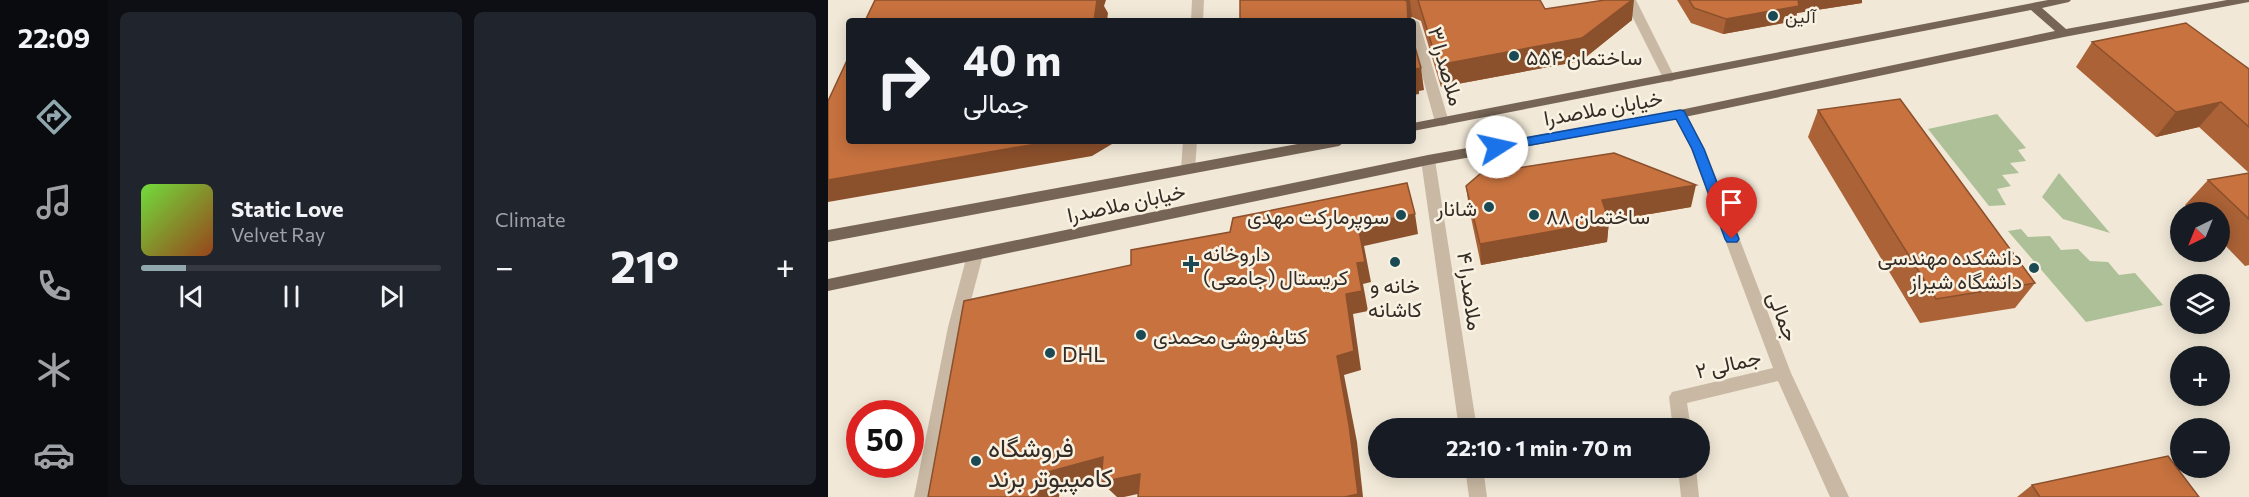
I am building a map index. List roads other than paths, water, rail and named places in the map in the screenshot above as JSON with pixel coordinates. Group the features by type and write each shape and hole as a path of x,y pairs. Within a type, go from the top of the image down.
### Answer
{"main road":[{"name":"خیابان ملاصدرا","path":"1416,126 2065,0"},
{"name":"خیابان ملاصدرا","path":"828,285 1428,160 1680,114 2064,33 2245,0"},
{"path":"2033,6 2064,33"},
{"name":"خیابان ملاصدرا","path":"828,236 1323,144"}],"street":[{"path":"1197,18 1198,0"},
{"path":"1630,0 1669,78"},
{"name":"۳ ملاصدرا","path":"1416,32 1442,122"},
{"name":"جمالی","path":"1680,114 1698,149 1783,373 1840,497"},
{"path":"1188,169 1190,144"},
{"name":"۴ ملاصدرا","path":"1428,160 1466,418"},
{"path":"923,497 956,327 975,255"},
{"name":"۲ جمالی","path":"1681,418 1678,397 1783,373"},
{"path":"1475,478 1478,497"},
{"path":"1688,478 1690,497"}],"place":[{"name":"آلین","path":"1773,16"},
{"name":"ساختمان ۵۵۴","path":"1514,56"},
{"name":"شانار","path":"1489,207"},
{"name":"سوپرمارکت مهدی","path":"1401,215"},
{"name":"ساختمان ۸۸","path":"1534,215"},
{"name":"خانه و کاشانه","path":"1395,262"},
{"name":"داروخانه کریستال (جامعی)","path":"1191,264"},
{"name":"دانشکده مهندسی دانشگاه شیراز","path":"2034,268"},
{"name":"کتابفروشی محمدی","path":"1141,335"},
{"name":"DHL","path":"1050,353"},
{"name":"فروشگاه کامپیوتر برند","path":"976,461"}]}
